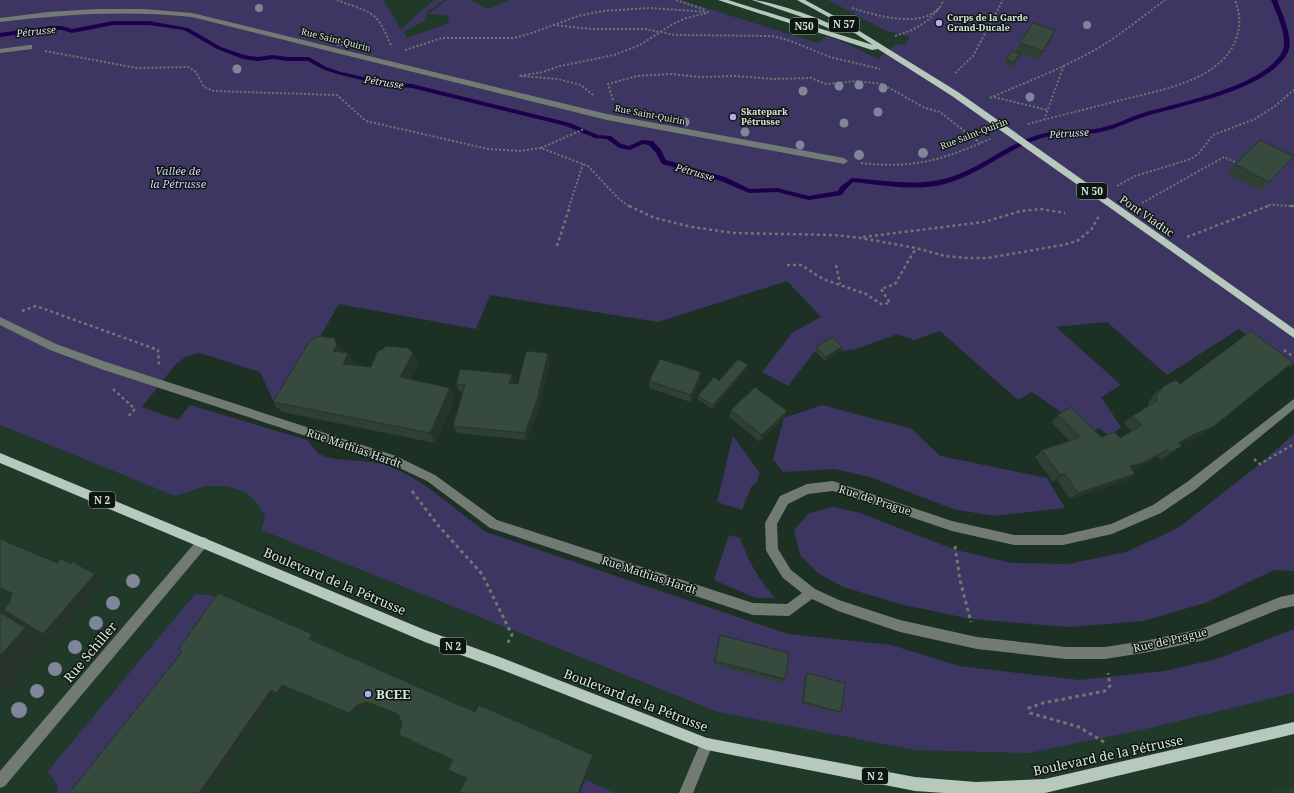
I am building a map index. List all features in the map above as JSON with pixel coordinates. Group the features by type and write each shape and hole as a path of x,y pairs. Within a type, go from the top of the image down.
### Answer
{"main road":[{"name":"N50","path":"721,0 887,51"},
{"name":"N 50","path":"755,0 807,17 887,51"},
{"name":"N 57","path":"800,0 838,20 887,51"},
{"name":"Pont Viaduc","path":"887,51 955,94 1294,334"},
{"name":"Boulevard de la Pétrusse","path":"0,458 424,636 497,662 707,744 915,784 976,789 1046,789 1294,728"}],"street":[{"name":"Rue Saint-Quirin","path":"0,20 80,12 128,10 192,15 606,116 844,161"},
{"path":"0,51 29,48"},
{"name":"Rue Mathias Hardt","path":"0,321 53,347 104,366 392,459 431,478 494,524 754,609 789,610 811,593"},
{"name":"Rue de Prague","path":"1294,403 1191,486 1157,510 1112,529 1063,540 1014,540 952,526 833,486 807,489 784,500 771,523 772,550 787,574 811,593 838,605 900,626 977,643 1066,653 1105,653 1201,635 1280,603 1294,600"},
{"name":"Rue Schiller","path":"0,781 203,542"},
{"path":"686,793 707,744"}],"path":[{"path":"337,0 347,6 369,12 376,18 394,50"},
{"path":"676,0 710,12"},
{"path":"888,38 920,28 930,21 944,0"},
{"path":"953,75 973,56 1003,0"},
{"path":"987,100 1096,50 1166,0"},
{"path":"1028,124 1168,88 1194,79 1214,68 1229,54 1237,38 1240,22 1235,0"},
{"path":"850,7 879,16 907,19 931,14 940,8"},
{"path":"402,51 442,38 512,38 535,33 553,25 587,14 624,9 656,8 710,12"},
{"path":"596,100 590,92 581,85 558,79 518,76 543,72 560,66 614,55 640,45 671,25 686,18 710,12"},
{"path":"553,25 592,29 645,29 659,33 772,36 788,40 830,57 881,69"},
{"path":"29,48 137,68 188,67 196,72 204,87 214,91 336,95 346,100 357,116 366,121 488,149 519,151 540,148 590,127"},
{"path":"1044,120 1065,65"},
{"path":"606,116 614,102 608,84 637,76 672,74 699,77 736,76 773,79 811,78 826,84 857,81 882,84 925,108 940,112 980,143"},
{"path":"1112,191 1117,186 1136,175 1172,166 1193,158 1203,149 1212,136 1217,132 1241,126 1272,109 1294,90"},
{"path":"993,97 1047,110"},
{"path":"948,118 955,115"},
{"name":"Rue Saint-Quirin","path":"844,161 875,165 901,164 930,160 954,154 994,138"},
{"path":"540,148 593,169 618,198 633,209 655,218 692,227 734,233 834,235 861,238 916,248 946,256 987,258 1006,256 1077,241 1091,230 1101,210"},
{"path":"1142,203 1224,157 1235,162"},
{"path":"557,246 583,164"},
{"path":"1186,237 1270,205 1294,206"},
{"path":"861,238 984,222 1021,211 1041,209 1065,212"},
{"path":"787,265 798,264 804,266 815,275 875,298 880,304 890,303 881,289 895,284 916,248"},
{"path":"836,265 840,285"},
{"path":"15,313 36,306 158,350 160,385"},
{"path":"104,366 113,388 128,404 135,409 127,418"},
{"path":"1238,448 1260,464 1294,444"},
{"path":"411,490 437,524 482,574 512,635 497,662"},
{"path":"952,526 960,580 977,643"},
{"path":"1104,742 1079,727 1030,714 1029,708 1043,703 1105,691 1110,686 1105,653"}],"shaded area":[{"path":"383,0 512,0 406,38"},
{"path":"681,0 828,0 884,30 910,37 905,45 887,51 879,59 848,44 826,36 818,43"},
{"path":"0,425 175,496 206,486 226,486 244,491 257,503 265,517 261,529 718,712 914,750 1146,729 1294,693 1294,793 0,793"}],"green space":[{"name":"Vallée de la Pétrusse","path":"0,0 383,0 401,29 434,0 444,0 427,12 424,21 403,32 407,38 448,23 449,19 446,15 429,14 447,0 470,0 488,9 510,0 681,0 818,43 826,36 848,44 878,59 896,44 905,45 910,37 884,30 828,0 1294,0 1294,364 1290,367 1239,329 1167,375 1107,322 1056,327 1121,385 1101,397 1121,427 1109,436 1099,428 1085,435 1064,414 1032,392 1018,400 940,331 914,340 898,334 856,349 841,351 831,341 815,351 788,386 762,372 793,332 821,317 787,281 658,322 490,295 476,329 339,304 277,409 260,372 200,353 187,356 175,365 142,407 178,420 190,405 307,440 319,454 326,457 371,462 388,466 414,478 486,532 788,634 891,645 959,666 1079,680 1164,671 1217,659 1294,629 1294,693 1146,729 1029,753 914,750 718,712 261,530 265,517 257,503 244,491 226,486 206,486 175,496 0,425"},
{"path":"822,405 912,429 940,456 1047,478 1065,508 994,516 953,509 873,478 835,469 783,472 773,459 784,418"},
{"path":"1294,434 1294,571 1274,570 1205,603 1143,621 1069,627 971,619 904,605 843,587 818,573 800,555 794,530 809,513 833,507 857,512 956,550 1012,563 1068,564 1126,552 1178,528 1260,464"},
{"path":"733,436 760,473 756,483 751,487 742,510 717,502"},
{"path":"729,535 740,538 754,570 775,598 756,598 714,580"},
{"path":"195,594 227,597 83,793 58,793 57,785 48,771"},
{"path":"585,779 614,793 580,793"}],"building":[{"path":"1033,23 1055,30 1043,51 1020,43"},
{"path":"1012,51 1020,54 1014,62 1006,59"},
{"path":"1260,140 1294,156 1269,182 1235,164"},
{"path":"1251,331 1293,362 1213,427 1192,435 1178,443 1182,446 1170,453 1167,450 1142,463 1130,466 1135,474 1078,493 1065,474 1060,475 1042,450 1081,437 1058,415 1071,407 1101,437 1114,432 1120,438 1142,425 1132,416 1157,401 1156,395 1164,386 1176,380 1180,384"},
{"path":"317,336 334,338 337,345 333,351 348,353 343,364 371,367 377,352 387,346 408,348 413,353 400,377 450,388 430,433 273,402 309,342"},
{"path":"832,337 842,347 826,357 816,347"},
{"path":"526,351 548,353 537,400 525,433 453,426 465,385 456,384 460,369 512,374 509,383 518,384"},
{"path":"660,359 701,372 691,395 649,381"},
{"path":"738,359 748,365 713,405 698,396 714,377 719,381"},
{"path":"755,387 787,411 762,435 731,410"},
{"path":"0,539 57,563 61,559 71,564 73,562 95,574 43,634 4,610 10,601 12,593 0,588"},
{"name":"BCEE","path":"218,593 312,634 309,639 475,712 479,705 593,755 578,793 459,793 467,778 448,770 453,760 399,735 402,724 398,714 367,702 357,705 349,713 282,685 277,693 271,690 199,793 69,793 182,652 178,650"},
{"path":"0,612 25,628 0,656"},
{"path":"720,635 789,653 785,679 715,661"},
{"path":"807,673 845,683 841,712 803,702"},
{"path":"1294,790 1294,793 1277,793"}],"waterway":[{"name":"Pétrusse","path":"0,35 50,28 62,28 72,31 113,23 149,23 186,29 219,48 243,57 258,59 272,57 309,59 324,68 339,73 386,84 412,86 568,124 597,137 609,137 619,146 630,148 642,142 651,143 659,152 664,162 723,179 749,191 777,190 809,198 840,193 842,189 852,180 909,185 942,182 956,178 1019,144 1046,134 1101,130 1143,115 1241,85 1260,76 1275,65 1285,52 1287,40 1274,0"}],"place":[{"name":"Corps de la Garde Grand-Ducale","path":"939,23"},
{"name":"Skatepark Pétrusse","path":"733,117"},
{"name":"BCEE","path":"368,694"}]}
